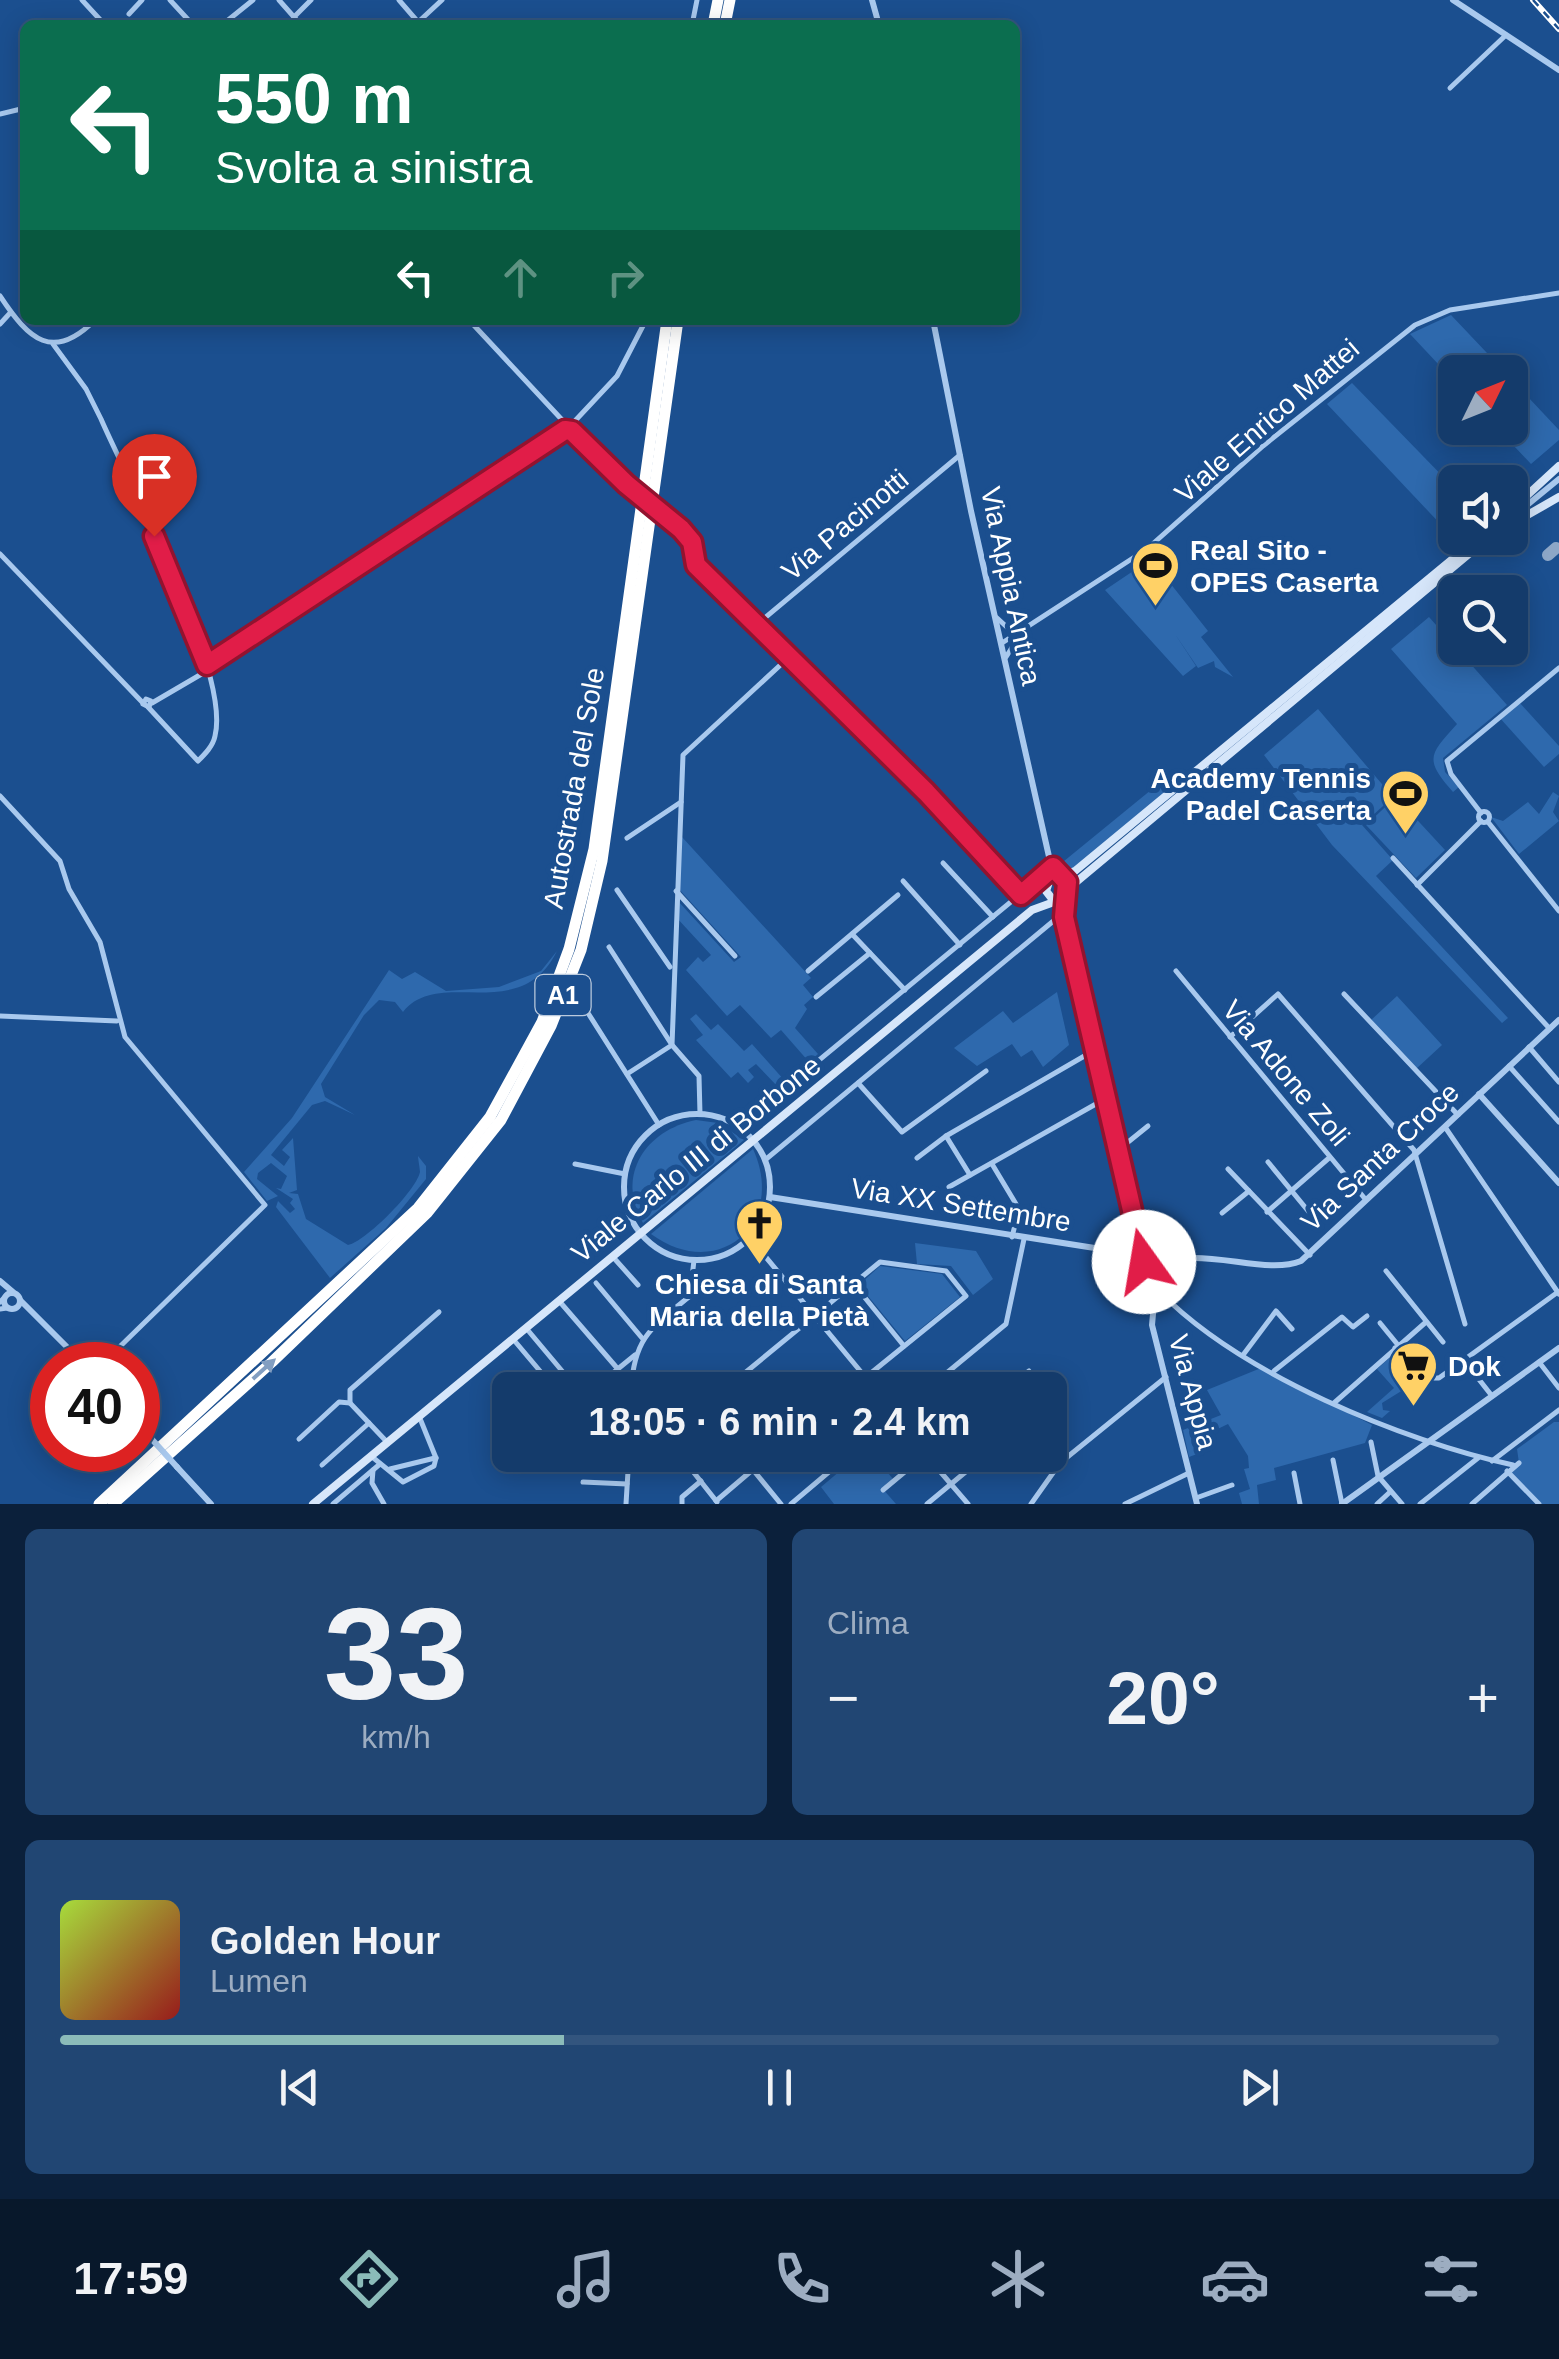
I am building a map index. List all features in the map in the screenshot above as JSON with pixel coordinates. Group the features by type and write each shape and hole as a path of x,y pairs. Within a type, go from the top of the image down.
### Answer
{"highway":[{"name":"Autostrada del Sole","path":"98,1504 418,1208 490,1118 542,1022 569,948 594,849 665,325"},
{"name":"Autostrada del Sole","path":"113,1504 427,1213 501,1120 551,1026 582,950 602,861 677,325"}],"main road":[{"path":"1528,496 1559,468"},
{"path":"1528,513 1559,497"},
{"path":"1054,900 1047,886 1075,871 1457,555"},
{"path":"1065,898 1069,888 1468,555"},
{"path":"1061,877 1069,888"},
{"name":"Viale Carlo III di Borbone","path":"1032,910 1047,886"},
{"name":"Viale Carlo III di Borbone","path":"313,1504 1032,910 1065,898"}],"street":[{"path":"82,0 100,20"},
{"path":"129,14 142,0"},
{"path":"170,0 188,20"},
{"path":"228,20 253,0"},
{"path":"279,0 297,20"},
{"path":"294,17 311,0"},
{"path":"398,0 415,20"},
{"path":"420,20 442,0"},
{"path":"1453,0 1559,70"},
{"path":"1450,88 1506,35"},
{"name":"Viale Enrico Mattei","path":"1002,644 1147,549 1256,452 1416,325 1450,310 1559,292"},
{"path":"0,296 20,321"},
{"path":"0,324 10,312"},
{"path":"0,554 148,703 198,761 215,738 212,686 162,555 78,377 53,344 25,325"},
{"path":"53,344 70,342 89,325"},
{"path":"473,325 626,484 692,542 696,565 926,792 1021,895"},
{"path":"148,703 207,669 569,427 617,376 643,325"},
{"name":"Via Appia Antica","path":"934,325 1051,866 1047,886"},
{"name":"Via Pacinotti","path":"755,626 960,454"},
{"path":"1528,506 1559,479"},
{"path":"997,618 1009,629 1022,632"},
{"name":"Viale Enrico Mattei","path":"1005,660 1022,632"},
{"path":"672,1044 683,756 788,658"},
{"path":"1418,885 1489,814 1481,813 1451,774 1447,760 1559,668"},
{"path":"0,796 60,861 70,889 100,942 117,1021 125,1037 265,1206 125,1342"},
{"path":"628,838 680,802"},
{"path":"1484,822 1559,911"},
{"path":"1393,858 1555,1026"},
{"path":"943,863 994,917"},
{"path":"738,1126 1021,895 1051,866"},
{"name":"Via Appia Antica","path":"1051,866 1061,877"},
{"path":"903,880 960,944"},
{"path":"618,890 672,969"},
{"path":"676,892 735,956"},
{"path":"808,971 898,894"},
{"path":"765,1160 1063,914 1065,898"},
{"path":"1054,900 1063,914"},
{"name":"Via Appia","path":"1063,914 1117,1151 1146,1265 1158,1292 1152,1325 1196,1501"},
{"path":"852,934 904,990"},
{"path":"609,947 672,1044 698,1076 700,1114"},
{"path":"816,997 870,953"},
{"name":"Via Adone Zoli","path":"1176,971 1366,1200"},
{"path":"1230,1036 1278,994 1415,1154 1464,1324"},
{"path":"1344,994 1458,1115"},
{"path":"588,1012 659,1124"},
{"path":"0,1016 117,1021"},
{"name":"Via Santa Croce","path":"1146,1265 1202,1258 1284,1265 1310,1255 1555,1026"},
{"path":"627,1074 672,1044"},
{"path":"1529,1047 1559,1082"},
{"path":"917,1158 946,1136 1093,1051"},
{"path":"1509,1066 1559,1122"},
{"path":"858,1083 902,1132 986,1071"},
{"path":"1480,1094 1559,1183"},
{"path":"949,1186 1104,1099"},
{"path":"700,1114 738,1126 754,1140 765,1160 770,1197 750,1238 719,1257 694,1260 664,1252 641,1233 628,1211 625,1174 637,1146 659,1124 700,1114"},
{"path":"1117,1151 1148,1126"},
{"path":"1380,1323 1396,1347 1435,1379 1558,1293 1445,1127"},
{"path":"946,1136 970,1175"},
{"path":"1267,1212 1330,1157"},
{"path":"1268,1162 1310,1212"},
{"path":"575,1164 625,1174"},
{"path":"992,1164 1019,1210 1012,1237"},
{"path":"1228,1168 1310,1255"},
{"path":"1222,1212 1249,1192"},
{"name":"Via XX Settembre","path":"770,1197 1101,1249 1146,1265"},
{"path":"750,1238 860,1372"},
{"path":"948,1372 1006,1324 1024,1239"},
{"path":"613,1257 638,1286"},
{"path":"634,1372 642,1338 690,1296 694,1260"},
{"path":"745,1372 880,1262 946,1271 966,1296 872,1372"},
{"path":"1386,1270 1443,1342"},
{"path":"0,1281 7,1302 33,1313"},
{"path":"596,1283 642,1338"},
{"path":"853,1283 904,1346"},
{"path":"1158,1292 1194,1327 1334,1403 1478,1458 1516,1464 1472,1504"},
{"path":"7,1302 20,1301 62,1342"},
{"path":"559,1301 617,1368"},
{"path":"1242,1355 1276,1311 1292,1329"},
{"path":"350,1403 350,1390 439,1312"},
{"path":"1274,1371 1342,1317 1353,1327 1368,1316"},
{"path":"1334,1403 1426,1322"},
{"path":"526,1328 563,1372"},
{"path":"513,1338 541,1372"},
{"path":"1333,1460 1342,1504 1559,1348"},
{"path":"612,1372 635,1355"},
{"path":"1464,1359 1492,1396"},
{"path":"1539,1362 1559,1388"},
{"path":"1031,1504 1060,1463 1166,1378"},
{"path":"298,1439 340,1402 350,1403 387,1442"},
{"path":"1492,1461 1559,1410"},
{"path":"371,1455 403,1482 434,1466 436,1458 419,1416"},
{"path":"322,1466 370,1423"},
{"path":"1371,1442 1380,1479 1402,1504"},
{"path":"160,1449 211,1504"},
{"path":"390,1468 436,1458"},
{"path":"1420,1504 1478,1458"},
{"path":"334,1504 380,1464"},
{"path":"373,1470 372,1483 384,1504"},
{"path":"1507,1471 1539,1504"},
{"path":"626,1504 627,1472"},
{"path":"693,1472 717,1503 751,1472"},
{"path":"755,1472 781,1504"},
{"path":"791,1504 829,1472"},
{"path":"884,1490 906,1472"},
{"path":"941,1472 968,1504"},
{"path":"927,1504 966,1472"},
{"path":"1124,1504 1190,1472"},
{"path":"1294,1473 1300,1504"},
{"path":"361,1480 372,1483"},
{"path":"584,1482 627,1484"},
{"path":"682,1504 682,1497 701,1482"},
{"path":"1196,1501 1232,1485"},
{"path":"1377,1504 1390,1492"}],"shaded area":[{"path":"1451,315 1489,355 1438,355 1438,364 1410,334"},
{"path":"1352,383 1438,472 1438,522 1327,404"},
{"path":"1528,397 1559,430 1559,440 1531,464 1513,445 1528,445"},
{"name":"Real Sito - OPES Caserta","path":"1151,559 1208,631 1201,637 1233,677 1215,667 1214,661 1198,668 1175,634 1196,666 1183,676 1105,590"},
{"path":"1429,617 1438,627 1438,665 1472,665 1507,705 1443,758 1445,772 1459,787 1453,792 1437,772 1434,757 1440,743 1457,724 1391,649"},
{"path":"1519,702 1559,746 1559,754 1544,767 1499,717"},
{"path":"1318,709 1393,797 1362,825 1393,860 1376,876 1508,1018 1502,1023 1332,845 1264,755"},
{"path":"1162,781 1163,794 1071,870 1058,866"},
{"path":"1553,792 1559,796 1553,812 1559,821 1519,854 1491,817 1503,821 1528,802 1539,814"},
{"name":"Academy Tennis Padel Caserta","path":"1396,797 1445,850 1416,878 1366,825"},
{"path":"682,837 811,978 803,985 813,997 804,1005 807,1009 795,1028 818,1054 809,1062 781,1030 771,1038 740,1005 727,1016 686,970 698,957 703,962 711,955 676,917 678,901 734,962 741,957 678,888"},
{"path":"557,951 541,973 522,986 502,991 437,994 418,999 403,1012 395,1002 379,1000 364,1015 321,1084 325,1097 355,1115 325,1101 312,1105 271,1155 284,1166 290,1157 282,1150 293,1138 297,1190 289,1193 298,1194 306,1219 348,1245 377,1226 400,1203 420,1172 418,1156 426,1166 426,1179 386,1228 330,1278 276,1207 278,1201 290,1213 295,1209 290,1203 293,1199 276,1188 281,1189 287,1176 271,1163 258,1173 257,1179 278,1196 267,1201 244,1172 292,1118 389,970 402,979 415,972 446,991 499,987 541,971"},
{"path":"1057,992 1069,1045 1043,1067 1032,1050 1021,1057 1012,1044 977,1066 954,1048 1003,1011 1013,1023"},
{"path":"1397,996 1442,1045 1416,1069 1370,1021"},
{"path":"696,1014 711,1030 718,1024 744,1051 752,1044 785,1081 778,1087 756,1064 748,1070 754,1077 748,1083 738,1072 731,1078 696,1040 703,1035 690,1019"},
{"path":"696,1120 718,1123 744,1140 643,1223 632,1188 640,1157 663,1134"},
{"path":"753,1149 761,1176 761,1201 753,1222 740,1238 722,1248 700,1252 676,1247 651,1234"},
{"path":"915,1243 976,1251 993,1279 973,1295 951,1266 917,1264"},
{"path":"880,1266 942,1274 960,1297 905,1341 859,1285"},
{"path":"1395,1353 1424,1377 1382,1403 1383,1410 1390,1411 1382,1418 1367,1412 1394,1388 1377,1369"},
{"path":"1261,1368 1372,1425 1365,1443 1274,1468 1276,1480 1257,1485 1259,1504 1242,1504 1239,1493 1250,1489 1244,1469 1249,1468 1248,1456 1228,1424 1201,1437 1205,1451 1189,1457 1183,1430 1221,1415 1207,1390"},
{"path":"1559,1422 1559,1504 1542,1504 1510,1472 1519,1463 1517,1449"},
{"path":"839,1472 887,1472 893,1479 882,1488 896,1504 834,1504 821,1487"}],"taxiway":[{"path":"1548,555 1556,548"}],"railway":[{"path":"1533,0 1559,29"}],"place":[{"name":"Real Sito - OPES Caserta","path":"1155,608"},
{"name":"Academy Tennis Padel Caserta","path":"1406,836"},
{"name":"Chiesa di Santa Maria della Pietà","path":"759,1266"},
{"name":"Dok","path":"1413,1408"}],"route":[{"path":"154,536 207,665 565,430 572,431 626,484 681,529 692,542 696,565 876,740 1021,895 1053,867 1067,882 1064,917 1144,1262"}]}
